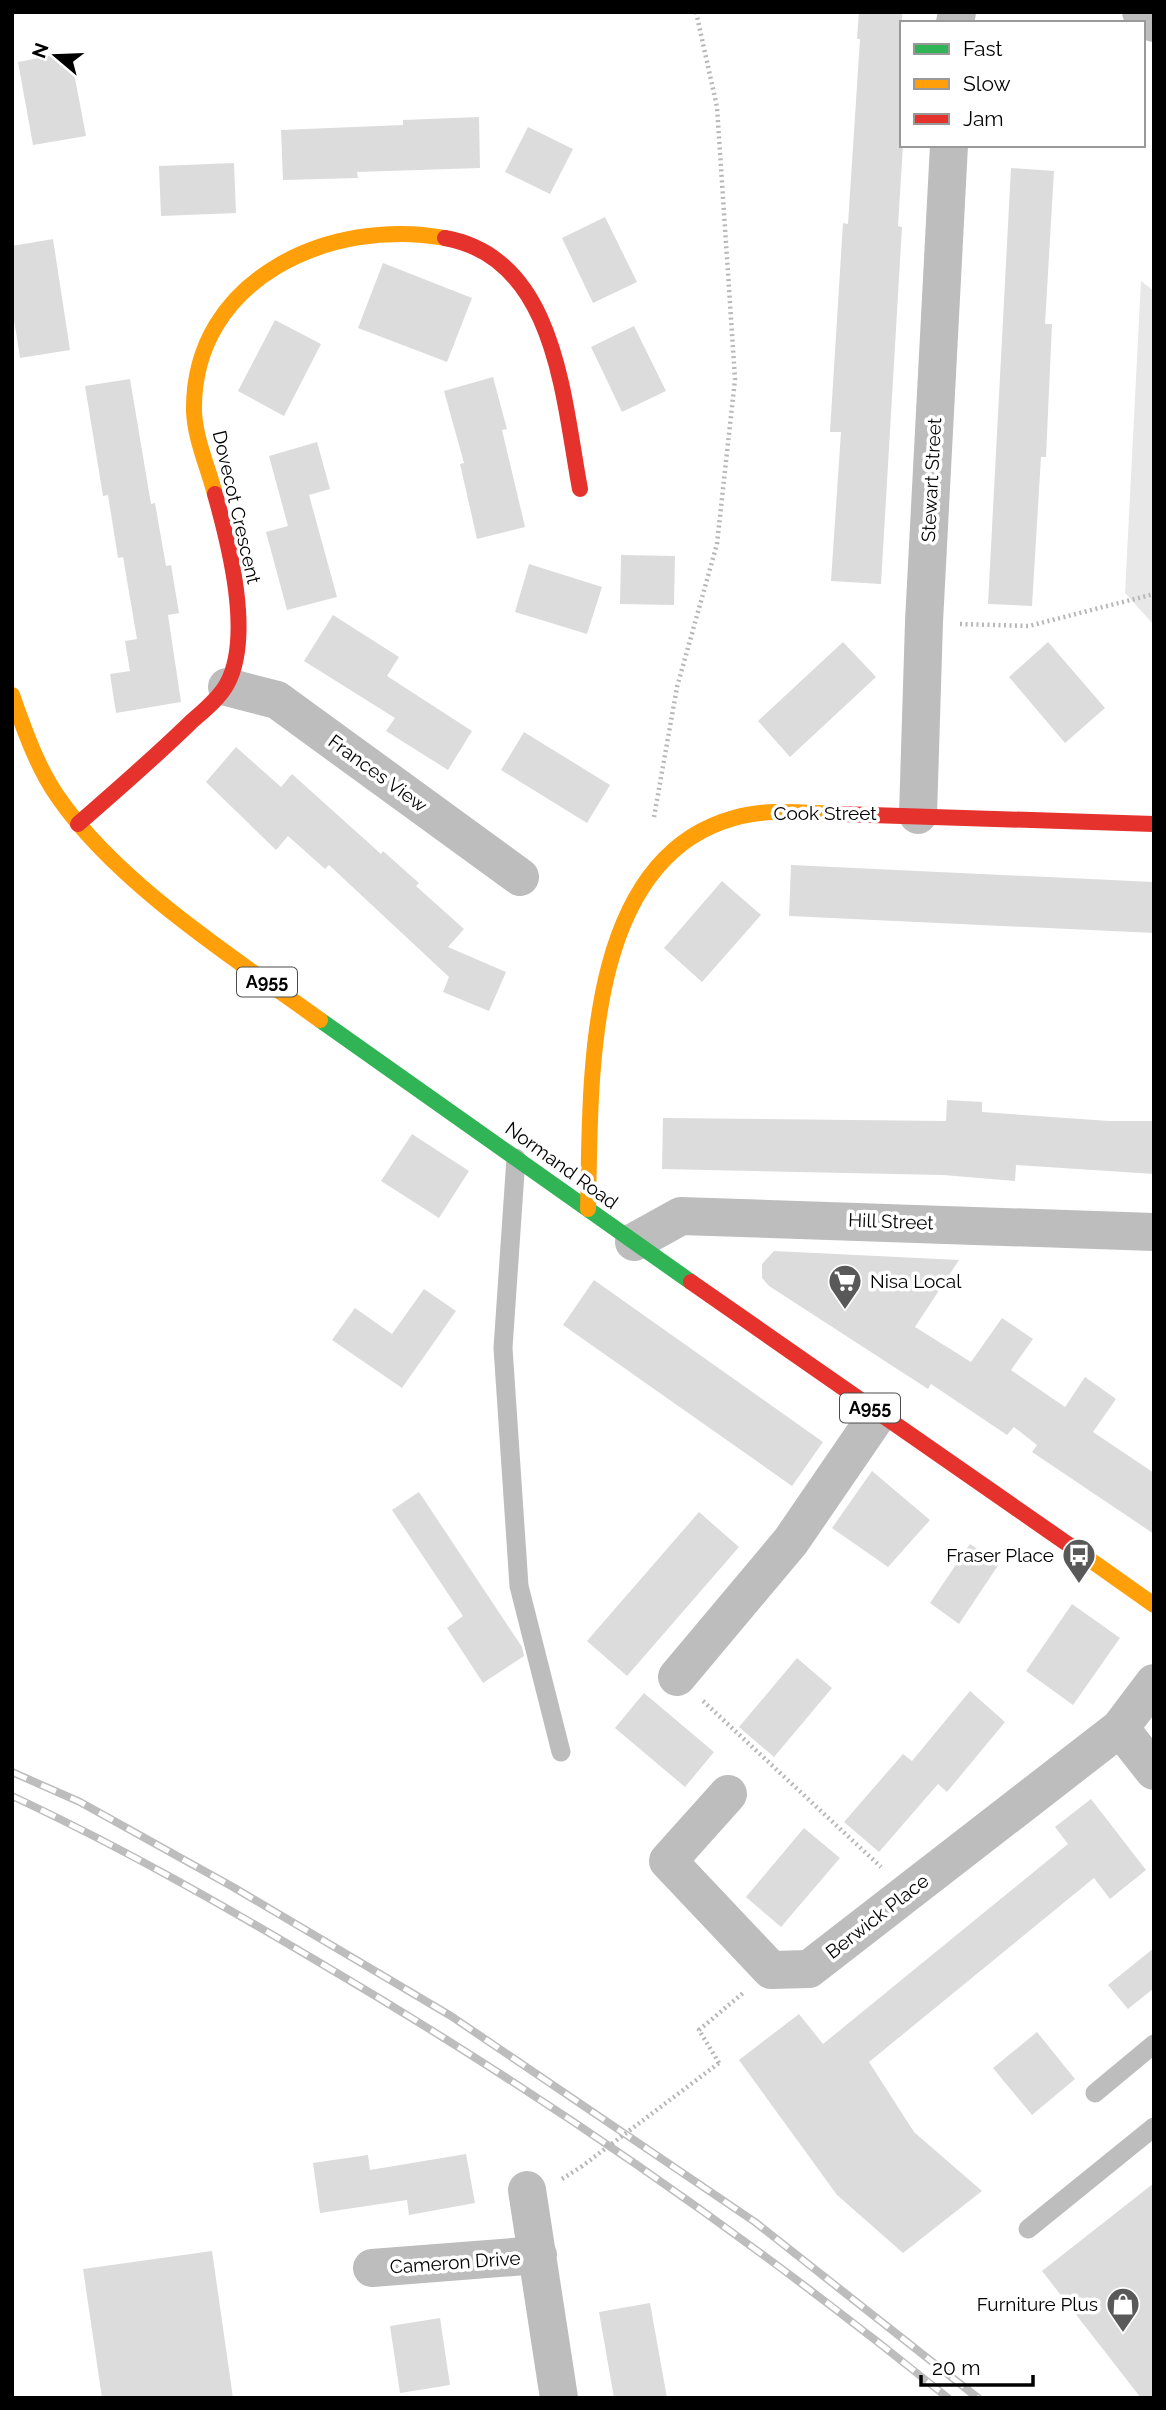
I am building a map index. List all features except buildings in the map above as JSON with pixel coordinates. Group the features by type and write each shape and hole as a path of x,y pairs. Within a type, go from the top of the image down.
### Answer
{"street":[{"path":"1141,12 1154,23"},
{"name":"Stewart Street","path":"918,814 924,622 949,147"},
{"name":"Dovecot Crescent","path":"227,687 239,638 236,582 194,418 201,362 220,318 246,288 302,251 367,234 424,232 483,250 523,285 544,320 580,489"},
{"path":"78,824 227,687"},
{"name":"Frances View","path":"227,687 277,700 520,877"},
{"name":"Normand Road","path":"12,695 29,742 57,796 78,824 167,906 256,975 878,1414 1154,1605"},
{"name":"Cook Street","path":"588,1209 594,1065 602,985 614,941 627,908 641,887 673,853 704,831 730,819 772,811 1154,824"},
{"name":"Hill Street","path":"634,1242 681,1216 1154,1232"},
{"path":"677,1677 791,1541 878,1414"},
{"name":"Berwick Place","path":"728,1794 668,1861 771,1970 809,1969 1120,1728 1154,1683"},
{"path":"1120,1728 1154,1771"},
{"name":"Cameron Drive","path":"527,2190 559,2398"},
{"name":"Cameron Drive","path":"372,2268 538,2255"}],"lane":[{"path":"516,1158 503,1348 519,1586 561,1752"},
{"path":"1095,2093 1154,2044"},
{"path":"1028,2229 1154,2127"}],"path":[{"path":"653,820 677,687 717,544 735,379 717,107 696,12"},
{"path":"924,622 1029,626 1154,594"},
{"path":"677,1677 908,1892"},
{"path":"581,2167 719,2063 699,2030 714,2018"}],"shaded area":[{"path":"1141,281 1154,291 1154,625 1125,593"}],"railway":[{"path":"12,1772 80,1802 233,1887 451,2016 755,2222 978,2398"},
{"path":"12,1796 130,1855 208,1898 404,2013 485,2064 721,2224 948,2398"}],"traffic: fast":[{"path":"320,1020 691,1282"}],"traffic: slow":[{"path":"215,494 195,421 200,365 216,325 243,292 276,267 315,248 358,237 402,234 445,238"},
{"path":"12,695 32,748 58,797 112,860 179,918 320,1020"},
{"path":"588,1209 595,1042 605,983 622,927 647,879 684,842 734,818 773,812 840,814"},
{"path":"1069,1545 1154,1605"}],"traffic: jam":[{"path":"445,238 482,251 511,273 532,303 548,338 559,376 580,489"},
{"path":"78,824 210,705 227,684 235,664 238,616 232,563 215,494"},
{"path":"840,814 1154,824"},
{"path":"691,1282 1069,1545"}],"place":[{"name":"Nisa Local","path":"845,1311"},
{"name":"Fraser Place","path":"1079,1585"},
{"name":"Furniture Plus","path":"1123,2334"}]}
